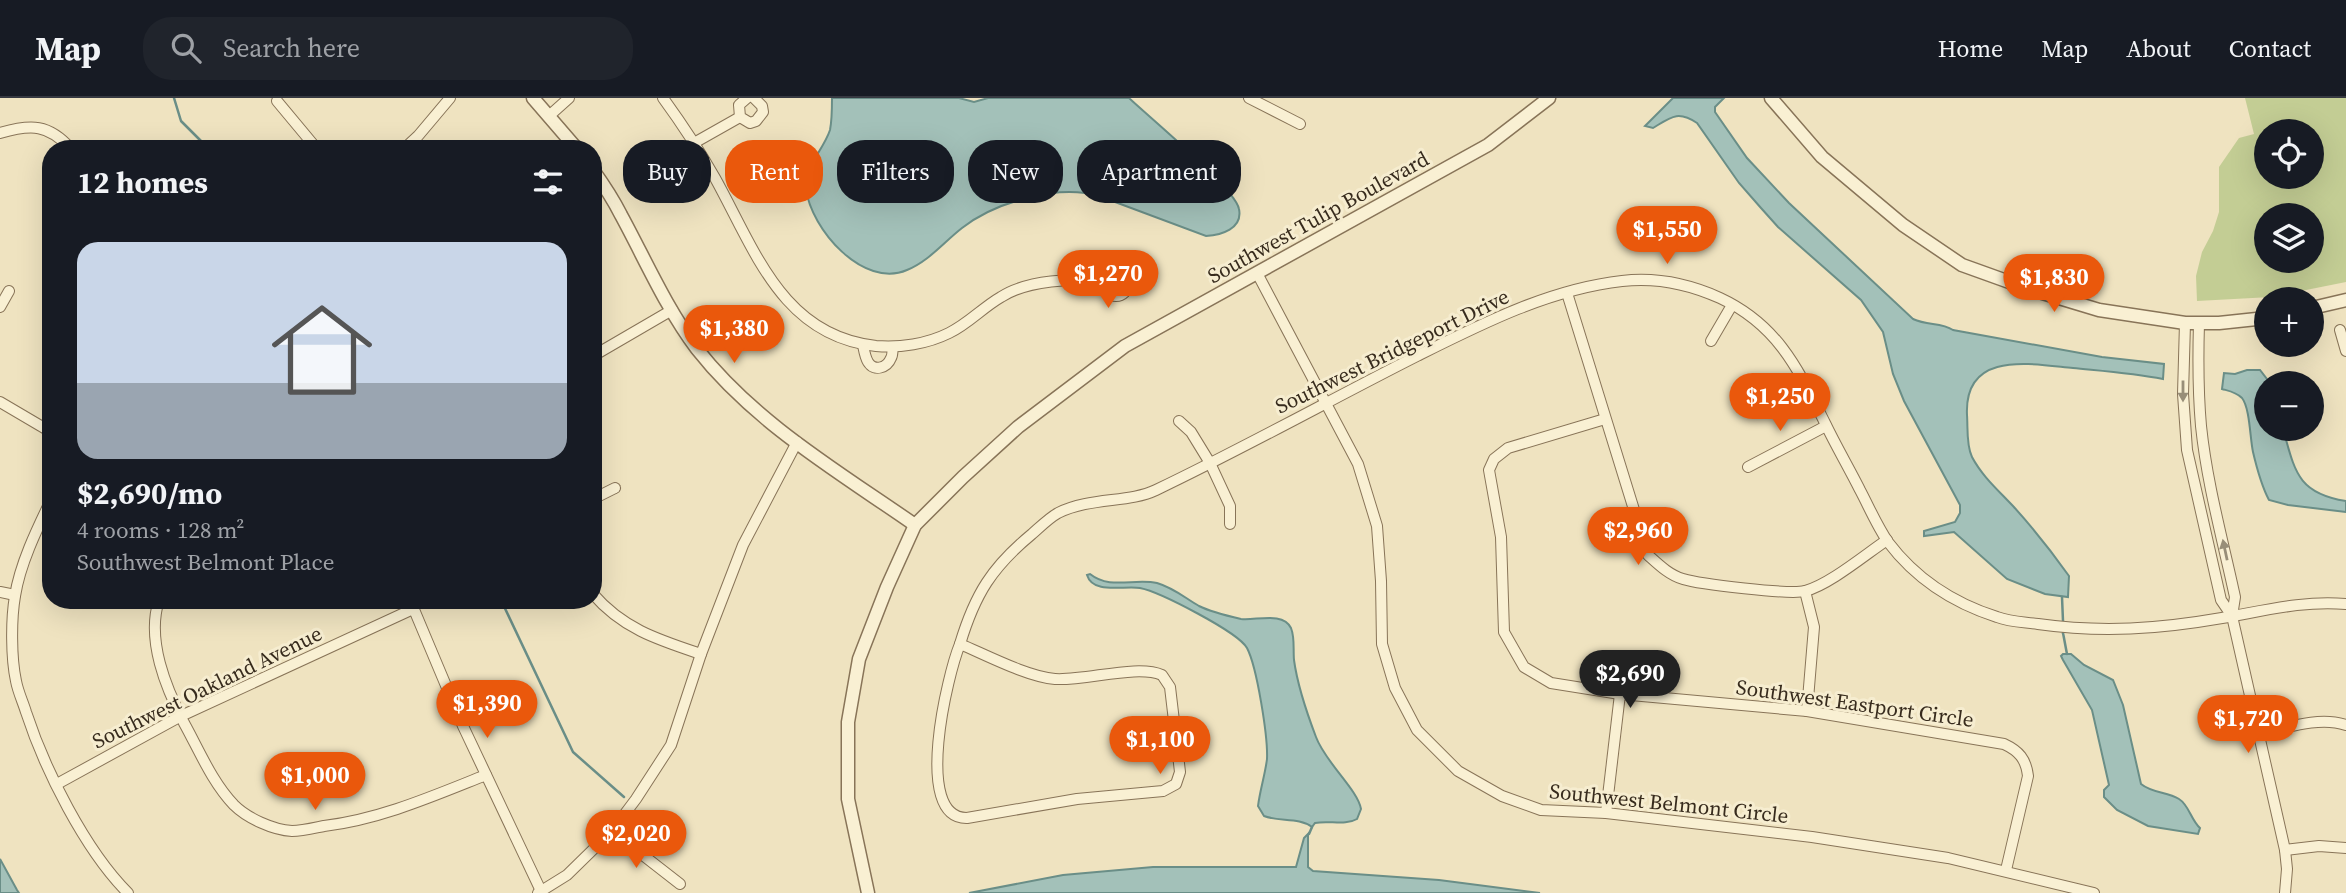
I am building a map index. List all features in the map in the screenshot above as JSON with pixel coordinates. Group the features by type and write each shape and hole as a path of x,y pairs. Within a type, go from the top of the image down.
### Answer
{"street":[{"path":"414,140 450,98"},
{"path":"550,116 569,98"},
{"path":"663,98 692,140"},
{"path":"740,117 739,105 747,98"},
{"path":"740,117 750,123 760,117 762,106 754,98"},
{"path":"1249,98 1300,124"},
{"name":"Southwest Tulip Boulevard","path":"868,893 848,799 848,722 859,659 915,525 1018,427 1125,346 1488,145 1549,98"},
{"path":"1771,98 1822,157 1903,225 1962,265 2099,310 2185,323 2254,319"},
{"path":"540,100 570,140"},
{"path":"277,101 310,140"},
{"path":"699,140 740,117"},
{"path":"0,133 27,126 44,129 62,140"},
{"path":"711,174 754,254 787,300 821,330 863,345 902,347 942,336 961,327 1001,296 1028,285 1104,282"},
{"path":"602,184 620,212 672,310 696,347 717,372 758,413 915,525"},
{"name":"Southwest Belmont Circle","path":"1257,273 1358,464 1377,526 1382,644 1395,688 1416,730 1458,771 1502,796 1541,810 1606,813 1812,837 1948,858 2094,893"},
{"name":"Southwest Bridgeport Drive","path":"960,644 1043,678 1079,678 1145,671 1162,675 1170,687 1180,772 1176,783 1163,791 1077,799 967,818 952,814 945,808 938,767 938,742 945,689 969,613 986,580 1018,545 1057,513 1094,501 1149,494 1324,402 1468,331 1567,293 1625,280 1656,280 1683,285 1732,305 1759,323 1782,346 1800,372 1887,540 1915,572 1952,600 2000,619 2081,629 2138,630 2232,617 2317,601 2346,604"},
{"path":"0,307 9,291"},
{"path":"1567,293 1648,555 1665,571 1682,579 1805,591 1887,540"},
{"path":"2324,305 2346,300"},
{"path":"1711,341 1732,305"},
{"path":"602,351 672,310"},
{"path":"2185,323 2183,404 2187,450 2221,600 2232,617 2285,850 2285,893"},
{"path":"2199,323 2201,427 2235,597 2232,617"},
{"path":"2340,330 2346,352"},
{"path":"863,345 867,361 872,367 878,368 891,359 893,347"},
{"path":"0,402 42,427"},
{"name":"Southwest Eastport Circle","path":"1605,419 1508,448 1494,459 1489,470 1501,537 1504,632 1524,667 1551,683 1620,694 1807,711 1975,738 2014,749 2022,756 2028,776 2006,870"},
{"path":"1179,421 1191,432 1210,463 1230,506 1230,524"},
{"path":"1748,467 1826,426"},
{"path":"414,609 463,726 539,892 567,875 612,831 671,745 701,654 743,545 797,442"},
{"path":"602,494 615,488"},
{"path":"42,519 33,538 15,595 16,681 36,742 57,784 111,876 128,893"},
{"path":"1805,591 1814,627 1807,711"},
{"path":"0,592 15,595"},
{"path":"602,605 609,613 647,636 701,654"},
{"path":"158,609 155,648 164,681 215,780 235,806 262,823 292,831 346,823 382,815 486,775"},
{"name":"Southwest Oakland Avenue","path":"57,784 181,716 404,609"},
{"path":"1606,813 1620,694"},
{"path":"2259,734 2298,725 2335,722 2346,725"},
{"path":"612,831 680,884"},
{"path":"2285,850 2319,846 2346,848"}],"green space":[{"path":"2245,98 2346,98 2346,282 2321,287 2254,287 2254,298 2197,301 2196,276 2202,252 2219,212 2219,167 2239,138 2254,134"}],"water":[{"path":"832,98 959,98 974,102 988,98 1129,98 1176,140 1077,140 1077,193 1063,192 1063,140 968,140 968,203 1009,203 962,228 915,266 890,274 873,271 842,252 818,221 810,205 823,203 823,145 832,118"},
{"path":"1673,98 1724,98 1715,107 1715,112 1747,158 1789,203 1913,319 1953,330 2102,357 2164,364 2163,379 2038,365 2003,366 1988,371 1976,380 1969,394 1968,436 1972,457 1985,477 2028,523 2069,576 2068,597 2045,594 2007,579 1954,532 1924,536 1924,531 1955,522 1960,513 1960,505 1904,401 1893,374 1883,332 1861,300 1778,227 1761,208 1739,183 1697,123 1675,116 1653,128 1645,126"},
{"path":"1118,203 1236,203 1239,209 1238,222 1230,230 1206,236"},
{"path":"2247,370 2261,371 2254,371 2254,441 2286,441 2301,478 2317,492 2346,501 2346,512 2269,500 2256,465 2245,403 2237,394 2222,389 2224,373 2235,374"},
{"path":"1087,575 1114,583 1157,583 1199,606 1231,617 1275,618 1287,623 1293,636 1294,660 1313,729 1326,756 1359,801 1361,809 1357,819 1315,823 1312,827 1301,822 1264,816 1258,806 1267,759 1266,735 1258,686 1247,648 1229,632 1180,605 1140,588 1096,585 1090,581"},
{"path":"2063,654 2071,654 2084,665 2113,680 2123,705 2141,784 2182,802 2200,828 2198,834 2148,826 2117,810 2104,797 2104,790 2109,785 2092,710 2063,660"},
{"path":"1308,834 1308,867 1313,871 1439,880 1540,893 969,893 1063,875 1153,867 1296,867 1304,838"},
{"path":"0,859 17,890 19,893 0,893"}],"waterway":[{"path":"174,98 181,121 200,140"},
{"path":"2062,597 2063,621"},
{"path":"505,609 573,752 624,797"},
{"path":"2063,633 2067,654"},
{"path":"1309,834 1312,827"}]}
